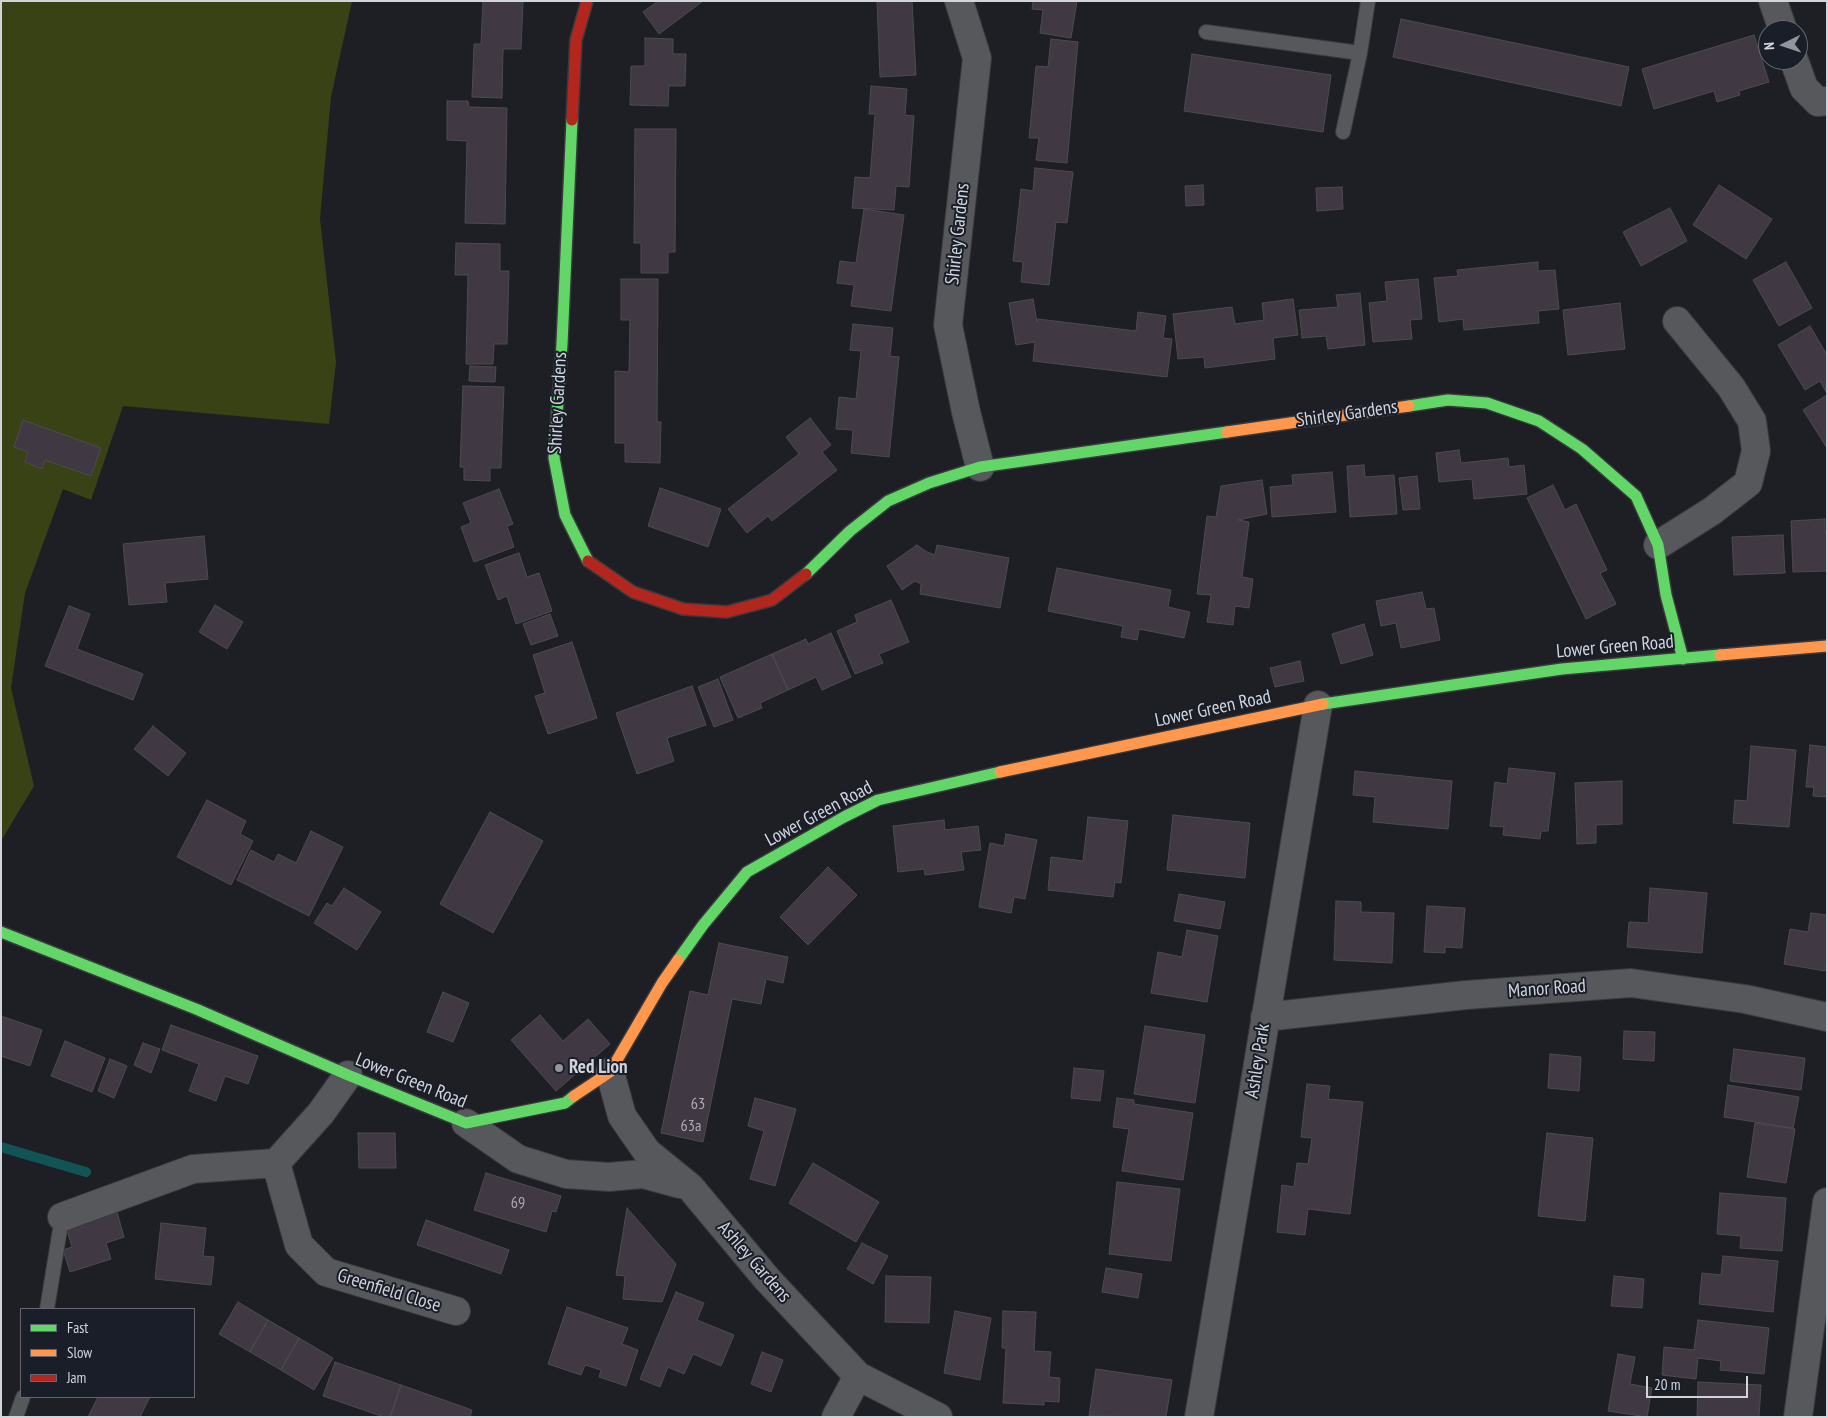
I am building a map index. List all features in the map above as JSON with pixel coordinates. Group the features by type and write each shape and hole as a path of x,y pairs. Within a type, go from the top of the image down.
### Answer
{"street":[{"name":"Shirley Gardens","path":"587,1 576,40 562,344 554,458 565,515 588,562 633,592 682,610 726,612 772,600 814,568 850,531 888,501 928,483 980,467 1448,400 1487,403 1538,421 1582,449 1636,496 1658,544 1666,595 1683,659"},
{"name":"Shirley Gardens","path":"958,1 977,58 948,325 966,412 980,467"},
{"path":"1773,1 1780,20"},
{"path":"1798,70 1804,88 1818,102 1827,101"},
{"path":"1658,544 1712,511 1748,483 1756,451 1752,421 1731,387 1677,321"},
{"name":"Lower Green Road","path":"1,932 196,1008 348,1075 466,1124 564,1103 610,1072 662,984 703,925 747,872 878,800 955,781 1318,705 1562,669 1827,646"},
{"name":"Ashley Park","path":"1199,1417 1318,705"},
{"name":"Manor Road","path":"1265,1017 1466,995 1631,983 1745,999 1827,1017"},
{"name":"Ashley Gardens","path":"610,1072 622,1116 647,1152 690,1187 767,1279 858,1376 938,1417"},
{"path":"62,1217 193,1169 276,1163 321,1113 348,1075"},
{"path":"466,1124 518,1158 566,1174 609,1177 643,1174 690,1187"},
{"name":"Greenfield Close","path":"276,1163 299,1245 326,1272 456,1311"},
{"path":"1798,1417 1817,1360 1827,1202"},
{"path":"836,1417 858,1376"}],"lane":[{"path":"1343,132 1360,52 1368,1"},
{"path":"1206,32 1360,52"},
{"path":"47,1308 62,1217"},
{"path":"16,1417 23,1398"}],"green space":[{"path":"1,1 352,1 331,97 320,219 336,362 329,424 123,406 91,500 63,489 25,593 11,688 34,786 1,841"}],"building":[{"path":"483,1 523,1 521,49 503,49 502,98 472,97 474,44 481,44"},
{"path":"658,1 703,1 659,34 643,12"},
{"path":"877,1 912,1 916,75 880,77"},
{"path":"1033,1 1077,1 1071,38 1040,33 1043,10 1032,9"},
{"path":"1401,19 1629,67 1621,106 1393,57"},
{"path":"1754,35 1758,48 1758,70 1765,70 1769,82 1739,91 1740,95 1717,102 1714,91 1654,109 1642,69"},
{"path":"645,38 673,39 673,54 686,54 685,86 669,86 668,106 630,105 631,66 645,66"},
{"path":"1051,39 1078,42 1067,163 1036,160 1039,138 1029,138 1036,66 1048,67"},
{"path":"1192,54 1331,75 1323,132 1184,111"},
{"path":"871,86 907,89 905,115 914,116 909,187 896,186 894,210 852,208 855,177 870,178 875,114 869,114"},
{"path":"447,101 468,101 469,107 507,108 505,224 465,223 467,141 447,140"},
{"path":"635,129 676,129 675,252 668,252 668,273 641,273 641,243 634,243"},
{"path":"1035,168 1073,172 1067,223 1056,222 1049,285 1021,282 1023,262 1013,261 1021,189 1033,191"},
{"path":"1203,185 1204,205 1186,206 1185,186"},
{"path":"1719,185 1772,219 1746,259 1693,225"},
{"path":"1342,187 1343,209 1317,211 1316,188"},
{"path":"1670,208 1687,241 1641,266 1623,232"},
{"path":"864,209 904,215 891,311 851,306 854,285 837,283 840,261 856,263"},
{"path":"456,243 500,244 500,271 509,271 507,344 494,344 493,364 466,364 468,275 455,275"},
{"path":"1538,262 1538,271 1555,270 1559,309 1538,311 1539,323 1464,330 1463,319 1439,322 1434,278 1458,276 1457,270"},
{"path":"1786,262 1812,308 1779,326 1753,280"},
{"path":"621,279 658,279 657,422 661,422 660,463 625,462 625,443 615,443 615,371 629,372 630,320 621,320"},
{"path":"1418,279 1422,319 1410,320 1412,339 1373,342 1369,303 1387,301 1385,282"},
{"path":"1360,293 1365,345 1328,349 1326,336 1302,338 1299,310 1338,307 1336,295"},
{"path":"1033,299 1037,322 1038,319 1136,331 1138,312 1166,316 1163,338 1172,339 1167,377 1033,361 1035,342 1016,345 1009,303"},
{"path":"1293,299 1298,335 1273,338 1275,359 1205,368 1204,357 1178,359 1173,314 1232,307 1235,324 1264,320 1262,303"},
{"path":"1620,303 1625,349 1568,355 1563,310"},
{"path":"853,324 893,328 890,356 899,357 889,457 851,453 853,430 836,429 839,397 856,399 861,351 850,350"},
{"path":"1810,326 1827,355 1826,392 1820,381 1805,390 1778,345"},
{"path":"470,366 496,367 495,382 469,381"},
{"path":"463,386 504,387 501,468 490,468 490,481 464,480 464,467 460,467"},
{"path":"1827,395 1827,448 1803,410"},
{"path":"810,418 831,445 822,452 837,470 772,521 768,516 747,533 728,509 799,454 786,437"},
{"path":"23,420 101,448 91,476 45,460 42,469 25,462 28,452 14,447"},
{"path":"1459,450 1461,463 1508,458 1509,467 1524,465 1527,494 1474,499 1472,479 1439,482 1436,453"},
{"path":"1364,465 1365,477 1394,475 1397,514 1350,517 1347,466"},
{"path":"1332,472 1336,512 1272,517 1270,487 1293,485 1292,475"},
{"path":"1417,476 1420,509 1403,510 1399,478"},
{"path":"1262,480 1267,514 1238,520 1249,522 1242,577 1253,579 1249,608 1235,606 1233,625 1207,622 1211,595 1197,594 1207,516 1216,517 1221,486"},
{"path":"1553,485 1565,510 1576,504 1607,570 1600,573 1616,604 1586,619 1527,498"},
{"path":"660,488 721,509 708,547 648,526"},
{"path":"499,489 513,524 507,526 514,547 474,562 461,527 471,523 463,503"},
{"path":"1825,519 1827,571 1793,572 1791,521"},
{"path":"1783,535 1785,573 1734,575 1732,537"},
{"path":"204,536 208,579 165,583 167,602 129,605 123,544"},
{"path":"917,545 935,555 937,545 1009,558 1000,608 920,594 921,584 915,581 902,590 887,566"},
{"path":"519,553 527,577 539,573 552,611 516,624 507,596 498,600 485,565"},
{"path":"1057,568 1171,590 1168,607 1190,612 1184,638 1139,629 1137,640 1121,637 1123,626 1048,611"},
{"path":"1422,592 1426,609 1434,608 1440,640 1401,648 1396,623 1381,626 1376,601"},
{"path":"891,600 909,642 879,654 883,663 855,674 837,631 857,622 855,615"},
{"path":"215,605 243,622 227,649 199,632"},
{"path":"69,606 90,614 77,649 143,674 133,700 45,666"},
{"path":"550,614 558,636 531,645 523,624"},
{"path":"1364,624 1373,655 1341,664 1332,634"},
{"path":"831,633 851,677 822,690 816,677 788,690 772,654 806,639 808,644"},
{"path":"572,642 597,718 548,734 535,696 545,693 533,655"},
{"path":"772,654 788,690 760,703 762,708 738,718 720,677"},
{"path":"1300,661 1304,681 1275,687 1270,668"},
{"path":"718,679 733,720 714,727 698,687"},
{"path":"692,686 706,725 667,738 674,761 637,774 616,713"},
{"path":"153,726 186,753 168,776 134,749"},
{"path":"1810,745 1827,747 1827,797 1813,796 1814,787 1806,787"},
{"path":"1751,746 1796,750 1789,827 1733,823 1735,800 1747,801"},
{"path":"1509,768 1555,773 1548,831 1541,831 1540,839 1503,835 1504,827 1490,826 1495,782 1507,784"},
{"path":"1355,771 1452,781 1448,829 1373,822 1375,797 1353,795"},
{"path":"1622,781 1622,824 1596,825 1596,843 1577,844 1575,783"},
{"path":"207,800 246,821 240,834 253,841 231,885 177,857"},
{"path":"490,812 543,841 493,933 440,904"},
{"path":"1173,815 1250,823 1245,878 1167,870"},
{"path":"1088,817 1128,821 1121,883 1115,882 1113,897 1048,890 1051,857 1083,861"},
{"path":"944,820 945,830 978,826 981,850 961,852 964,870 925,875 924,869 898,872 893,826"},
{"path":"311,831 343,847 309,916 237,880 251,850 274,862 278,854 296,863"},
{"path":"1006,834 1037,840 1025,899 1014,897 1011,913 979,907 990,843 1004,846"},
{"path":"828,867 857,895 808,945 780,917"},
{"path":"344,888 381,912 357,950 314,923 327,903 332,906"},
{"path":"1650,888 1707,893 1702,953 1627,947 1629,922 1648,923"},
{"path":"1179,894 1225,902 1220,929 1174,921"},
{"path":"1336,901 1361,902 1361,912 1394,913 1392,963 1334,960"},
{"path":"1427,906 1465,908 1462,948 1445,947 1445,953 1424,952"},
{"path":"1811,913 1827,915 1827,960 1825,971 1784,964 1790,929 1808,932"},
{"path":"1187,930 1218,936 1207,1002 1151,993 1158,952 1182,957"},
{"path":"719,943 788,957 783,983 766,979 761,1004 732,999 703,1142 661,1133 690,991 708,995"},
{"path":"443,992 469,1003 453,1042 427,1032"},
{"name":"Red Lion","path":"540,1015 563,1041 588,1019 610,1044 556,1091 511,1040"},
{"path":"1,1016 42,1030 30,1066 1,1056"},
{"path":"171,1025 258,1056 248,1084 225,1076 216,1101 189,1091 199,1064 162,1050"},
{"path":"1145,1026 1205,1035 1195,1103 1134,1094"},
{"path":"1624,1031 1655,1032 1654,1061 1623,1059"},
{"path":"65,1041 105,1058 92,1092 51,1076"},
{"path":"143,1043 160,1049 151,1073 134,1065"},
{"path":"1734,1049 1805,1058 1801,1090 1730,1081"},
{"path":"1550,1054 1581,1057 1579,1091 1548,1088"},
{"path":"110,1059 127,1066 114,1098 98,1091"},
{"path":"1074,1068 1104,1071 1100,1101 1071,1098"},
{"path":"1307,1084 1330,1086 1328,1099 1363,1102 1350,1214 1308,1209 1305,1235 1277,1232 1282,1185 1294,1187 1297,1163 1308,1164 1312,1138 1301,1137"},
{"path":"1728,1085 1799,1097 1793,1128 1724,1117"},
{"path":"755,1098 796,1109 775,1186 750,1179 764,1131 748,1126"},
{"path":"1117,1098 1134,1100 1134,1104 1193,1113 1183,1180 1122,1171 1129,1129 1113,1127"},
{"path":"1755,1123 1795,1129 1786,1183 1747,1177"},
{"path":"358,1133 395,1133 396,1168 359,1168"},
{"path":"1547,1133 1593,1138 1585,1221 1538,1216"},
{"path":"813,1163 879,1202 856,1242 789,1203"},
{"path":"486,1173 561,1196 556,1212 552,1211 546,1232 474,1210"},
{"path":"1117,1182 1180,1189 1171,1261 1109,1254"},
{"path":"1720,1193 1786,1198 1782,1251 1740,1248 1741,1236 1717,1234"},
{"path":"627,1208 676,1264 662,1302 623,1299 625,1276 616,1275"},
{"path":"117,1212 124,1237 106,1243 111,1259 70,1272 63,1250 72,1247 66,1227"},
{"path":"426,1220 509,1250 501,1274 417,1245"},
{"path":"161,1223 206,1228 203,1256 214,1257 211,1285 155,1279"},
{"path":"862,1243 888,1256 873,1284 847,1269"},
{"path":"1723,1256 1778,1261 1773,1312 1699,1304 1702,1273 1721,1275"},
{"path":"1106,1268 1142,1274 1138,1298 1102,1292"},
{"path":"886,1276 931,1277 929,1323 885,1322"},
{"path":"1614,1276 1644,1279 1642,1308 1611,1306"},
{"path":"676,1292 704,1303 697,1320 734,1335 721,1366 693,1354 684,1374 668,1367 660,1387 640,1379"},
{"path":"238,1302 268,1320 250,1352 219,1334"},
{"path":"567,1307 628,1328 622,1344 638,1350 626,1386 599,1377 601,1370 585,1365 581,1375 548,1364"},
{"path":"955,1311 991,1318 980,1380 944,1373"},
{"path":"1003,1311 1036,1312 1034,1351 1051,1352 1049,1377 1060,1378 1059,1402 1044,1401 1044,1405 1003,1403 1006,1348 1002,1348"},
{"path":"268,1320 299,1338 281,1370 250,1352"},
{"path":"1698,1320 1769,1328 1764,1374 1720,1370 1721,1361 1698,1358 1696,1379 1662,1375 1664,1347 1694,1350"},
{"path":"299,1338 333,1358 314,1390 281,1370"},
{"path":"762,1352 783,1360 771,1392 751,1384"},
{"path":"1618,1354 1635,1357 1630,1384 1652,1388 1647,1417 1608,1411"},
{"path":"335,1362 401,1385 390,1417 384,1417 323,1396"},
{"path":"1096,1369 1172,1380 1166,1417 1089,1416"},
{"path":"1698,1382 1761,1385 1759,1417 1697,1417"},
{"path":"401,1385 472,1410 470,1417 390,1417"},
{"path":"98,1398 150,1398 140,1417 88,1417"}],"waterway":[{"path":"1,1147 86,1172"}],"traffic: fast":[{"path":"572,120 562,344 554,458 565,515 588,561"},
{"path":"1409,406 1448,400 1487,403 1539,421 1582,449 1636,496 1658,545 1666,595 1683,659"},
{"path":"806,574 850,531 888,501 929,483 980,467 1227,432"},
{"path":"1323,704 1562,669 1720,655"},
{"path":"678,960 703,925 747,872 878,800 1000,772"},
{"path":"1,932 196,1009 348,1075 466,1123 565,1103 574,1096"}],"traffic: slow":[{"path":"1227,432 1409,406"},
{"path":"1720,655 1827,646"},
{"path":"1000,772 1323,704"},
{"path":"574,1096 610,1072 662,983 678,960"}],"traffic: jam":[{"path":"572,120 576,40 587,1"},
{"path":"588,561 633,592 683,609 727,612 772,600 806,574"}],"place":[{"name":"Red Lion","path":"559,1068"}]}
